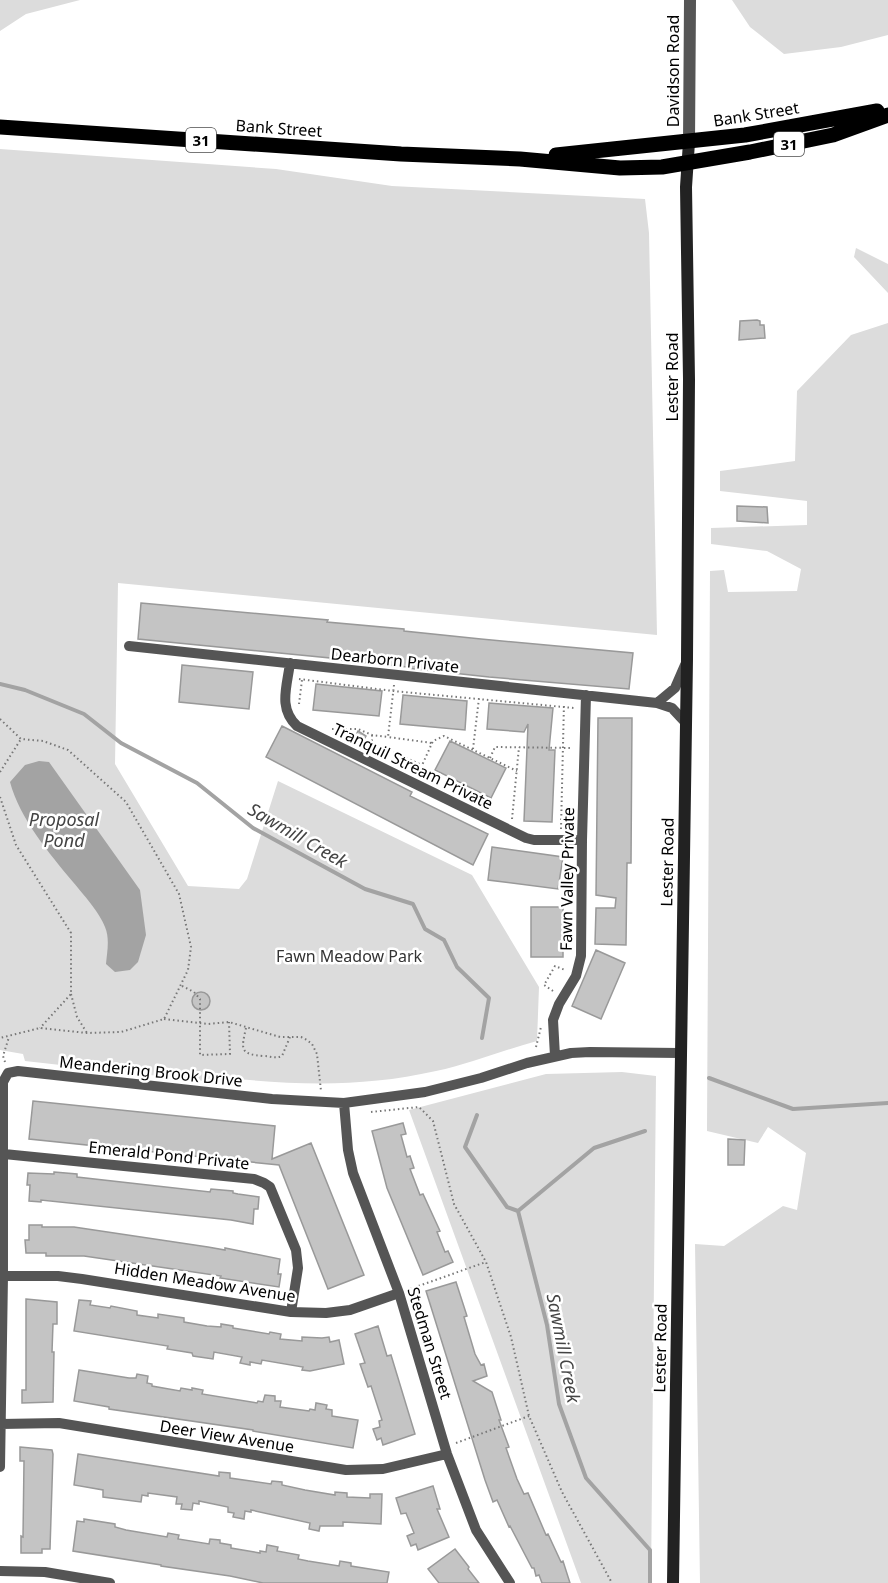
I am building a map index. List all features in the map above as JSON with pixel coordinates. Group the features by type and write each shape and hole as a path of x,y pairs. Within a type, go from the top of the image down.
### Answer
{"main road":[{"name":"Bank Street","path":"520,159 755,134 888,109"},
{"name":"Bank Street","path":"0,127 401,154 520,159 620,168 662,167 833,135 888,115"},
{"name":"Lester Road","path":"673,1583 687,659 689,379 687,163 689,142"}],"street":[{"name":"Davidson Road","path":"689,142 690,0"},
{"name":"Dearborn Private","path":"129,646 657,703 672,708 686,723"},
{"path":"657,703 675,688 687,659"},
{"name":"Tranquil Stream Private","path":"290,663 284,706 288,718 297,726 534,840 582,840"},
{"name":"Fawn Valley Private","path":"555,1056 553,1020 559,1004 576,976 581,956 586,695"},
{"name":"Meandering Brook Drive","path":"8,1073 18,1071 323,1103 344,1108 425,1092 555,1056 590,1052 680,1053"},
{"path":"0,1467 3,1082 8,1073"},
{"name":"Stedman Street","path":"344,1108 353,1173 399,1293 446,1450 476,1530 510,1583"},
{"name":"Emerald Pond Private","path":"4,1154 254,1179 264,1183 273,1194 298,1258 291,1312"},
{"name":"Hidden Meadow Avenue","path":"3,1276 58,1276 82,1279 291,1312 326,1313 350,1310 399,1293"},
{"name":"Deer View Avenue","path":"1,1424 59,1423 346,1470 383,1469 408,1465 446,1450"},
{"path":"0,1572 45,1572 110,1583"}],"path":[{"path":"388,737 395,675"},
{"path":"288,677 393,691 585,709"},
{"path":"298,708 302,680"},
{"path":"473,749 481,684"},
{"path":"564,693 561,831 564,840"},
{"path":"0,719 21,739 43,741 68,750 126,802 179,894 191,948 188,970 182,986 164,1019"},
{"path":"325,729 358,729 372,735 432,743"},
{"path":"372,735 372,743 422,765"},
{"path":"414,783 432,743 444,736 517,771"},
{"path":"0,772 21,739"},
{"path":"490,758 495,747 584,749"},
{"path":"511,830 519,747"},
{"path":"0,797 16,845 71,933 71,994 77,1017 87,1033"},
{"path":"550,998 553,990 544,986 555,966 564,971 568,961"},
{"path":"182,986 194,992 200,999 200,1055 230,1054 229,1022"},
{"path":"40,1028 71,994"},
{"path":"0,1038 40,1028 87,1033 122,1032 164,1019 229,1022 280,1037 301,1037 312,1044 317,1054 323,1103"},
{"path":"536,1047 540,1038 541,1026"},
{"path":"246,1028 242,1044 250,1056 277,1058 282,1056 290,1037"},
{"path":"8,1073 3,1056 9,1037"},
{"path":"344,1108 419,1107 433,1121 454,1204 486,1262 511,1337 529,1416 562,1492 612,1583"},
{"path":"399,1293 486,1262"},
{"path":"446,1450 529,1416"}],"green space":[{"path":"0,0 80,0 26,14 0,31"},
{"path":"732,0 888,0 888,35 841,47 784,54 750,27"},
{"name":"Fawn Meadow Park","path":"0,149 276,169 392,186 645,199 649,233 657,635 118,583 115,764 188,886 239,889 247,879 278,781 472,875 539,987 537,1041 436,1071 381,1080 327,1083 273,1082 218,1077 212,1082 25,1061 23,1054 0,1050"},
{"path":"856,248 888,264 888,293 854,257"},
{"path":"888,323 888,1583 700,1583 695,1244 724,1246 783,1206 797,1210 806,1153 768,1127 758,1143 707,1131 710,571 724,570 728,592 797,591 801,569 767,551 711,544 711,528 807,525 807,501 720,491 720,471 795,461 797,391 851,335"},
{"path":"622,1072 656,1076 651,1583 581,1583 409,1110 546,1074"}],"water":[{"name":"Proposal Pond","path":"39,761 49,762 140,890 146,935 138,962 130,970 115,972 106,964 108,945 103,922 36,835 15,796 10,782 25,765"}],"building":[{"path":"740,321 760,321 760,325 764,325 765,338 739,340"},
{"path":"737,506 767,507 768,523 737,521"},
{"path":"141,603 328,620 327,622 404,629 404,631 633,653 629,689 489,677 138,639"},
{"path":"182,665 253,672 249,709 179,702"},
{"path":"316,684 382,691 379,716 313,710"},
{"path":"403,695 467,701 465,730 400,724"},
{"path":"489,703 553,708 549,750 555,750 552,822 524,821 528,724 524,732 487,729"},
{"path":"598,718 632,718 631,863 627,863 626,945 595,944 596,908 615,908 616,898 596,895"},
{"path":"282,726 412,792 410,796 488,834 473,865 266,757"},
{"path":"358,731 366,736 361,745 353,741"},
{"path":"450,741 506,768 491,798 435,770"},
{"path":"492,847 563,857 558,889 488,880"},
{"path":"531,907 563,907 563,957 531,957"},
{"path":"596,950 625,963 601,1019 572,1006"},
{"path":"201,992 207,995 210,1001 207,1007 201,1010 195,1007 192,1001 195,995"},
{"path":"33,1101 275,1126 272,1159 311,1143 364,1275 328,1289 279,1165 29,1139"},
{"path":"403,1123 406,1134 401,1135 407,1157 410,1156 414,1168 410,1169 420,1195 423,1194 440,1231 437,1232 445,1252 448,1251 453,1262 423,1275 387,1188 372,1131"},
{"path":"728,1139 745,1140 744,1165 728,1165"},
{"path":"54,1172 77,1174 77,1177 210,1192 211,1189 233,1191 233,1193 259,1197 258,1209 254,1209 253,1224 41,1200 41,1202 29,1201 28,1173 54,1174"},
{"path":"29,1225 74,1227 225,1250 225,1248 280,1259 279,1287 84,1256 46,1256 46,1253 26,1253 25,1240 29,1240"},
{"path":"456,1282 467,1316 464,1317 475,1354 481,1365 484,1364 487,1376 473,1381 492,1392 509,1447 506,1448 517,1479 524,1494 528,1493 546,1535 548,1534 561,1562 563,1561 570,1583 542,1583 509,1527 497,1500 493,1502 426,1291"},
{"path":"26,1299 57,1302 57,1324 53,1324 53,1402 22,1403 22,1390 26,1390"},
{"path":"79,1300 91,1301 90,1305 137,1311 137,1315 158,1318 158,1314 184,1318 184,1322 207,1326 221,1327 221,1324 269,1334 270,1332 281,1334 280,1339 302,1341 302,1337 329,1337 330,1342 339,1340 344,1364 310,1371 302,1370 303,1367 262,1360 261,1364 250,1362 250,1365 240,1363 242,1357 214,1352 213,1359 193,1356 192,1353 167,1349 168,1346 74,1331"},
{"path":"378,1326 387,1356 391,1355 415,1434 383,1445 381,1438 377,1440 373,1429 380,1427 379,1421 382,1420 371,1386 368,1387 360,1364 365,1363 355,1334"},
{"path":"79,1370 129,1378 136,1378 137,1374 148,1376 147,1383 152,1386 180,1391 181,1388 192,1390 192,1388 203,1390 202,1394 257,1403 258,1401 263,1402 265,1395 275,1396 275,1401 281,1401 280,1407 309,1411 310,1409 315,1410 316,1403 327,1405 326,1409 332,1410 332,1416 358,1420 353,1448 253,1430 109,1409 109,1407 74,1401"},
{"path":"20,1447 52,1450 53,1454 50,1549 42,1549 42,1553 21,1553 24,1461 20,1461"},
{"path":"78,1454 219,1476 219,1472 230,1473 230,1478 271,1484 272,1481 282,1482 282,1485 305,1490 335,1495 335,1492 347,1493 347,1497 370,1498 370,1494 382,1494 381,1524 343,1522 343,1526 320,1526 319,1531 309,1529 310,1523 251,1510 251,1512 245,1511 244,1519 233,1517 234,1513 228,1512 228,1507 199,1501 199,1504 193,1503 192,1510 181,1509 182,1504 176,1504 177,1497 148,1493 148,1496 142,1495 141,1502 103,1497 103,1490 74,1485"},
{"path":"433,1486 440,1509 437,1509 449,1537 418,1550 416,1544 411,1546 407,1536 414,1533 406,1513 401,1514 396,1498"},
{"path":"84,1519 115,1524 115,1527 126,1530 167,1537 168,1533 179,1535 178,1539 209,1544 210,1539 220,1540 220,1543 231,1545 231,1548 260,1553 260,1551 266,1552 267,1545 278,1547 277,1551 299,1555 298,1559 339,1566 340,1561 351,1563 351,1566 389,1572 387,1583 263,1583 73,1551 77,1521 84,1522"},
{"path":"455,1549 479,1583 439,1583 428,1569"}],"waterway":[{"name":"Sawmill Creek","path":"0,684 25,690 84,714 121,743 197,783 253,828 365,889 413,904 425,929 444,940 457,967 489,998 482,1038"},
{"path":"709,1078 793,1109 888,1103"},
{"name":"Sawmill Creek","path":"477,1115 465,1147 507,1207 518,1211 547,1325 559,1404 586,1478 650,1550 650,1583"},
{"path":"518,1211 594,1148 645,1131"}]}
